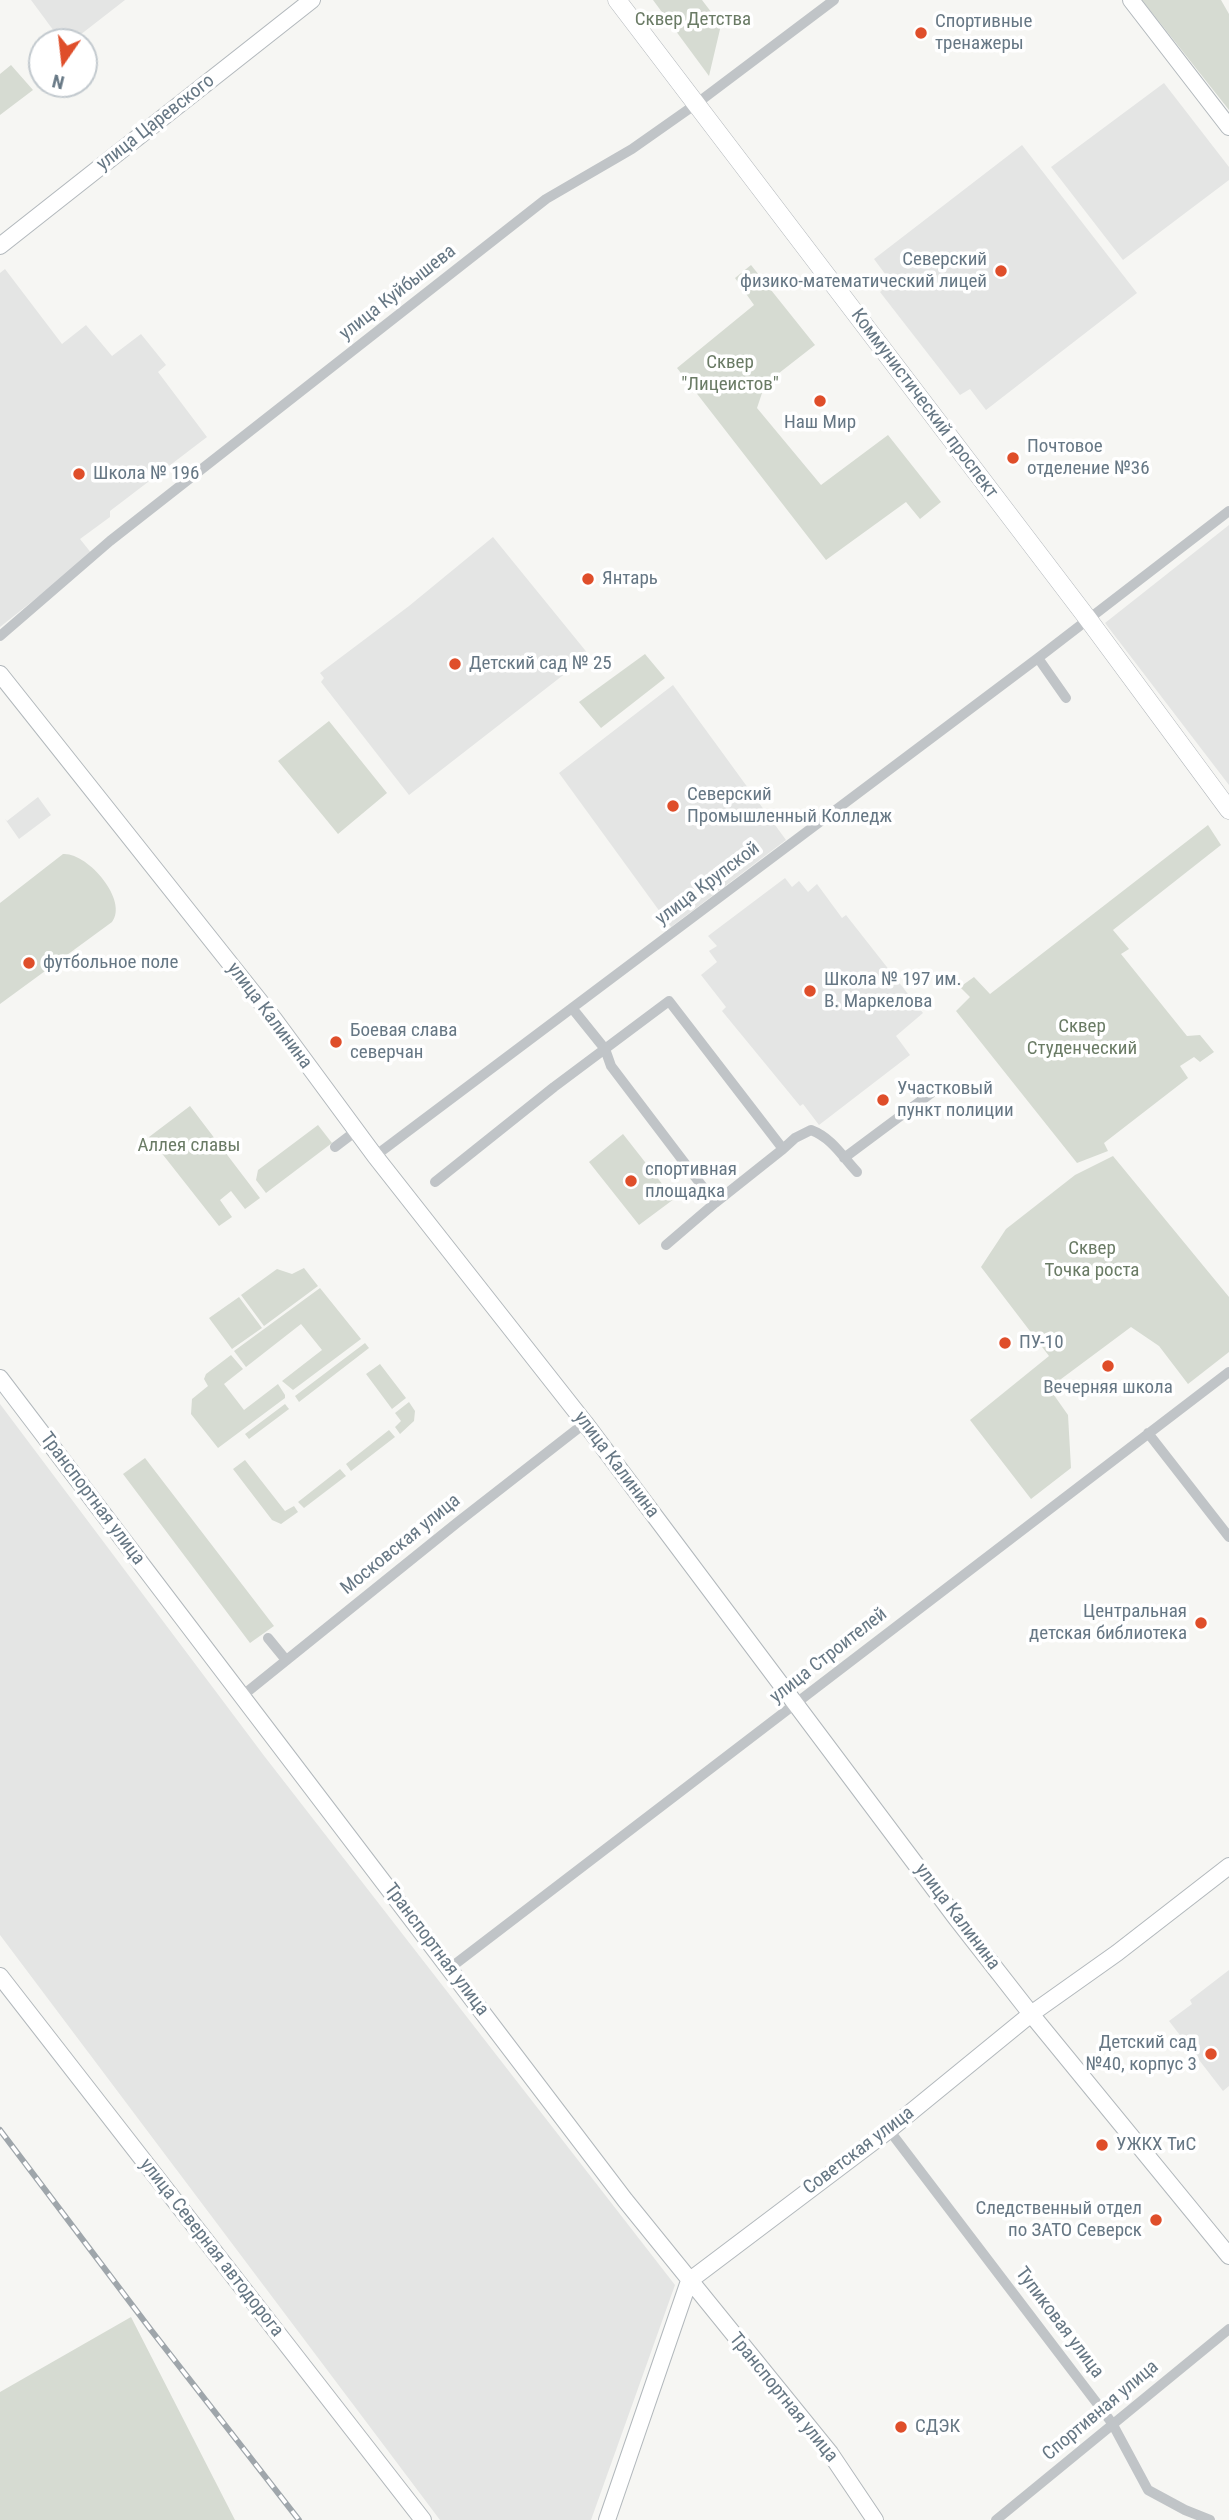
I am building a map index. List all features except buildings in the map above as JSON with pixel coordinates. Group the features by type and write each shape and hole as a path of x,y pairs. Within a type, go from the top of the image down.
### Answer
{"main road":[{"name":"Коммунистический проспект","path":"617,0 1088,619 1229,810"}],"street":[{"name":"улица Царевского","path":"0,246 312,0"},
{"name":"улица Куйбышева","path":"0,636 110,541 546,199 632,149 834,0"},
{"path":"1131,0 1229,127"},
{"name":"улица Крупской","path":"375,1156 1038,659 1229,511"},
{"path":"1038,659 1066,698"},
{"name":"улица Калинина","path":"0,674 274,1019 375,1156 585,1423 956,1918 1229,2256"},
{"path":"435,1182 669,1001 783,1149"},
{"path":"572,1008 605,1049 611,1066 715,1203"},
{"path":"844,1158 934,1091"},
{"path":"666,1245 795,1138 811,1130 823,1135 857,1172"},
{"path":"335,1147 356,1131"},
{"name":"улица Строителей","path":"450,1968 1229,1372"},
{"name":"Транспортная улица","path":"0,1378 689,2281 830,2453 875,2520"},
{"name":"Московская улица","path":"242,1696 585,1423"},
{"path":"1148,1433 1229,1537"},
{"path":"268,1638 286,1660"},
{"name":"Советская улица","path":"689,2281 889,2130 1031,2014 1117,1953 1229,1866"},
{"name":"улица Северная автодорога","path":"0,1976 423,2520"},
{"name":"Тупиковая улица","path":"889,2130 1112,2423 1148,2490 1210,2520"},
{"path":"607,2520 689,2281"},
{"name":"Спортивная улица","path":"996,2520 1229,2329"}],"shaded area":[{"path":"31,0 125,0 89,28 52,28"},
{"path":"1164,83 1229,167 1229,180 1123,260 1051,167"},
{"name":"Северский физико-математический лицей","path":"1022,145 1137,293 986,410 970,389 960,395 880,292 891,282 874,259"},
{"name":"Школа № 196","path":"5,269 62,344 86,325 112,356 141,334 166,365 158,372 207,437 110,511 110,517 80,539 92,554 0,627 0,273"},
{"path":"1229,525 1229,785 1105,623"},
{"name":"Детский сад № 25","path":"493,537 589,655 409,795 321,682 324,678 320,673 409,606"},
{"name":"Северский Промышленный Колледж","path":"673,685 786,840 671,927 559,773"},
{"path":"38,797 51,815 19,839 5,819 7,821"},
{"name":"Школа № 197 им. В. Маркелова","path":"785,878 792,887 799,881 808,892 817,884 842,918 846,915 923,1013 896,1036 910,1055 819,1125 803,1104 800,1106 722,1011 726,1007 701,975 717,962 709,951 717,946 708,936"},
{"path":"0,1404 265,1757 675,2285 591,2520 440,2520 0,1935"},
{"name":"Детский сад №40, корпус 3","path":"1229,1970 1229,2086 1223,2091 1169,2021 1192,2004 1190,2000"}],"green space":[{"name":"Сквер Детства","path":"653,0 702,0 721,25 709,76"},
{"path":"1142,0 1221,0 1229,14 1229,110"},
{"path":"11,65 28,84 28,94 0,115 0,74"},
{"name":"Сквер \"Лицеистов\"","path":"751,265 815,345 765,384 757,408 821,485 888,435 941,502 920,519 906,502 826,560 677,368 754,305 735,278"},
{"path":"645,654 665,678 601,728 579,702"},
{"path":"329,721 387,793 338,834 278,761"},
{"name":"Сквер Студенческий","path":"1208,825 1221,845 1113,930 1129,949 1121,954 1187,1036 1200,1035 1214,1052 1200,1062 1194,1057 1180,1066 1188,1078 1104,1143 1108,1151 1077,1163 956,1011 970,997 960,987 974,977 990,994"},
{"name":"футбольное поле","path":"63,854 73,855 83,861 103,879 115,902 116,913 112,922 0,1004 0,903"},
{"name":"Аллея славы","path":"190,1106 260,1198 245,1209 231,1191 220,1200 232,1217 219,1226 149,1137"},
{"path":"318,1125 332,1143 266,1193 256,1180 258,1170"},
{"name":"спортивная площадка","path":"623,1134 674,1199 639,1225 589,1162"},
{"name":"Сквер Точка роста","path":"1113,1156 1229,1297 1229,1352 1188,1384 1159,1346 1131,1327 1049,1388 1068,1415 1071,1468 1031,1499 970,1420 1049,1356 981,1267 1006,1229 1075,1175"},
{"path":"304,1268 318,1286 264,1326 241,1295 277,1269 292,1274"},
{"path":"320,1288 361,1339 293,1390 282,1381 322,1350 301,1324 246,1367 234,1351"},
{"path":"239,1297 262,1328 232,1349 209,1318"},
{"path":"365,1343 369,1348 299,1402 295,1396"},
{"path":"231,1355 243,1369 224,1384 244,1410 278,1384 285,1398 218,1448 191,1414 192,1399 208,1386 204,1379 206,1374"},
{"path":"380,1364 406,1398 392,1409 366,1374"},
{"path":"409,1402 415,1411 414,1421 400,1434 395,1427 401,1421 395,1413"},
{"path":"285,1404 289,1409 249,1439 245,1434"},
{"path":"389,1430 395,1437 351,1471 346,1464"},
{"path":"145,1458 274,1626 250,1643 123,1474"},
{"path":"245,1460 285,1511 294,1506 298,1512 281,1524 272,1520 233,1469"},
{"path":"340,1469 346,1476 304,1508 298,1502"},
{"path":"131,2317 235,2520 0,2520 0,2392"}],"railway":[{"path":"0,2130 299,2520"}],"place":[{"name":"Спортивные тренажеры","path":"921,33"},
{"name":"Северский физико-математический лицей","path":"1001,271"},
{"name":"Наш Мир","path":"820,401"},
{"name":"Почтовое отделение №36","path":"1013,458"},
{"name":"Школа № 196","path":"79,474"},
{"name":"Янтарь","path":"588,579"},
{"name":"Детский сад № 25","path":"455,664"},
{"name":"Северский Промышленный Колледж","path":"673,806"},
{"name":"футбольное поле","path":"29,963"},
{"name":"Школа № 197 им. В. Маркелова","path":"810,991"},
{"name":"Боевая слава северчан","path":"336,1042"},
{"name":"Участковый пункт полиции","path":"883,1100"},
{"name":"спортивная площадка","path":"631,1181"},
{"name":"ПУ-10","path":"1005,1343"},
{"name":"Вечерняя школа","path":"1108,1366"},
{"name":"Центральная детская библиотека","path":"1201,1623"},
{"name":"Детский сад №40, корпус 3","path":"1211,2054"},
{"name":"УЖКХ ТиС","path":"1102,2145"},
{"name":"Следственный отдел по ЗАТО Северск","path":"1156,2220"},
{"name":"СДЭК","path":"901,2427"}]}
